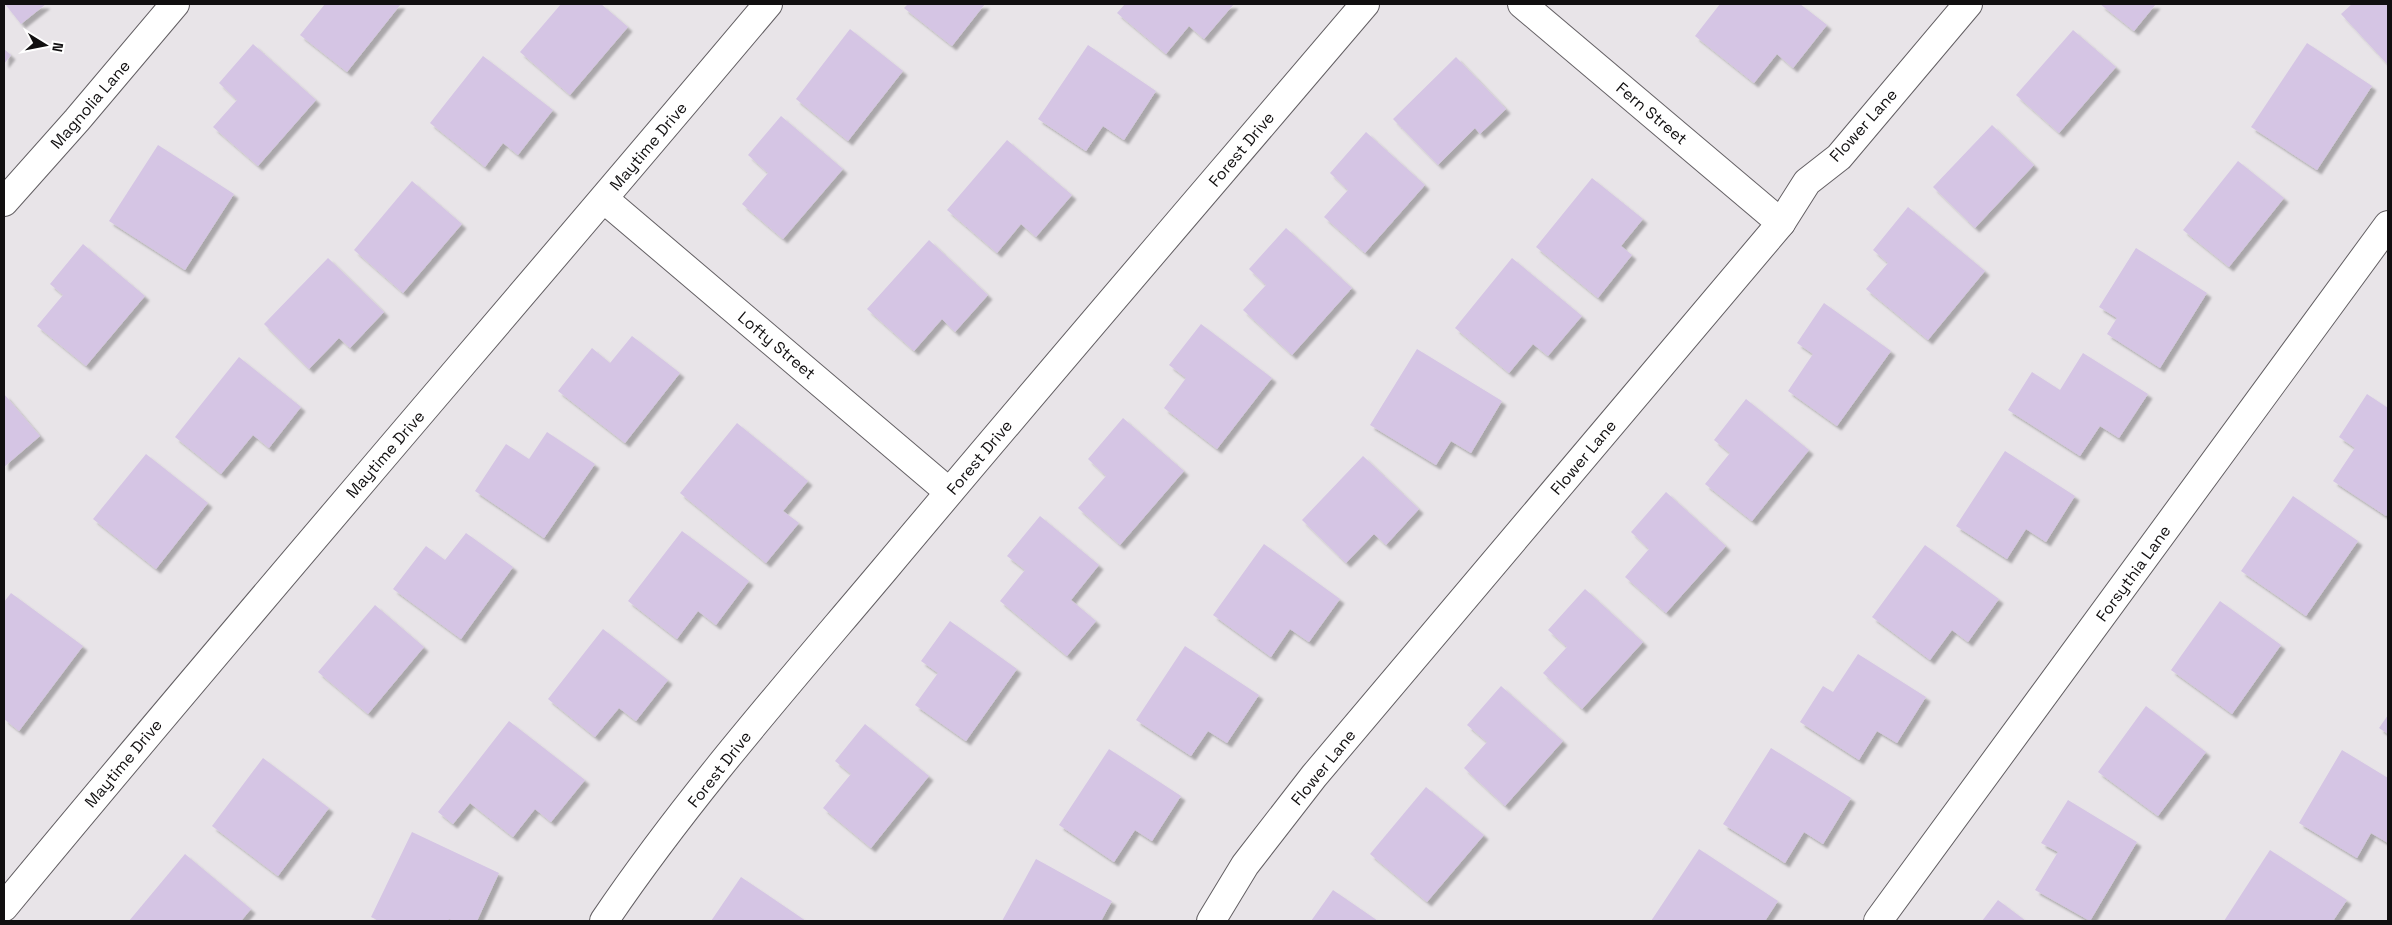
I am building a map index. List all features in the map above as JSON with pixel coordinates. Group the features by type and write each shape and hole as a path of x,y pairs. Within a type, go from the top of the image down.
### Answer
{"street":[{"name":"Magnolia Lane","path":"4,202 77,120 175,4"},
{"name":"Maytime Drive","path":"4,907 191,680 604,199 768,4"},
{"name":"Forest Drive","path":"604,921 632,880 738,744 949,492 1365,4"},
{"name":"Fern Street","path":"1522,4 1781,223"},
{"name":"Flower Lane","path":"1211,921 1246,865 1314,776 1781,223 1807,182 1839,157 1968,4"},
{"name":"Lofty Street","path":"604,199 949,492"},
{"name":"Forsythia Lane","path":"1878,921 2388,225"}],"building":[{"path":"5,4 46,4 21,24"},
{"path":"325,4 401,4 347,72 300,35"},
{"path":"561,4 601,4 628,27 570,95 520,52"},
{"path":"908,4 985,4 952,46 904,8"},
{"path":"1125,4 1234,4 1204,39 1189,26 1166,54 1117,13"},
{"path":"1720,4 1800,4 1827,25 1793,68 1777,54 1754,83 1695,36"},
{"path":"2100,4 2156,4 2134,31"},
{"path":"2352,4 2388,4 2388,65 2341,14"},
{"path":"850,29 903,71 848,141 796,99"},
{"path":"2073,30 2116,67 2059,133 2016,95"},
{"path":"2307,43 2372,86 2317,170 2251,127"},
{"path":"253,44 316,100 258,166 213,127 237,100 219,83"},
{"path":"1088,45 1156,91 1124,140 1103,126 1086,151 1038,119"},
{"path":"4,49 11,55 4,64"},
{"path":"483,56 553,110 518,155 503,143 485,167 430,123"},
{"path":"1456,57 1506,109 1480,134 1475,128 1438,165 1393,119"},
{"path":"781,116 843,169 783,239 742,204 768,173 748,155"},
{"path":"1992,125 2034,165 1975,228 1933,187"},
{"path":"1366,132 1425,185 1365,253 1324,217 1348,190 1330,173"},
{"path":"1007,140 1072,195 1036,237 1021,224 997,253 947,210"},
{"path":"158,145 234,194 185,270 109,221"},
{"path":"2238,161 2284,198 2229,267 2183,230"},
{"path":"1592,178 1643,219 1621,246 1632,255 1598,298 1536,247"},
{"path":"412,181 462,224 403,293 354,250"},
{"path":"1908,207 1985,271 1928,340 1866,289 1888,263 1873,250"},
{"path":"1286,228 1352,288 1292,355 1243,310 1266,285 1249,269"},
{"path":"929,240 988,295 955,332 942,319 914,351 867,309"},
{"path":"83,244 145,296 86,366 37,326 63,295 50,284"},
{"path":"2136,248 2207,293 2160,368 2107,334 2117,318 2099,307"},
{"path":"328,258 384,312 350,348 339,338 309,369 264,324"},
{"path":"1512,258 1582,316 1548,356 1533,344 1509,373 1455,328"},
{"path":"1824,303 1891,351 1837,426 1788,391 1813,354 1797,343"},
{"path":"1201,324 1272,378 1217,449 1164,408 1186,378 1169,365"},
{"path":"632,336 680,373 625,443 558,391 592,348 610,363"},
{"path":"1417,349 1502,401 1471,453 1451,441 1436,465 1370,425"},
{"path":"2083,353 2148,394 2119,438 2100,426 2080,456 2008,410 2032,372 2060,390"},
{"path":"239,357 301,407 269,448 253,435 221,474 175,437"},
{"path":"4,394 40,436 4,467"},
{"path":"2367,394 2388,408 2388,513 2386,516 2333,481 2355,448 2339,437"},
{"path":"1746,399 1809,450 1752,521 1705,484 1730,453 1714,440"},
{"path":"1123,418 1184,471 1120,545 1078,508 1106,476 1088,459"},
{"path":"737,423 808,481 783,511 799,523 766,563 680,493"},
{"path":"547,432 595,464 544,538 475,491 506,444 529,459"},
{"path":"2005,451 2075,496 2046,542 2026,529 2007,559 1956,526"},
{"path":"146,454 208,503 156,569 93,519"},
{"path":"1363,456 1419,509 1386,545 1374,534 1346,563 1302,520"},
{"path":"1666,492 1726,546 1666,613 1625,577 1649,549 1631,532"},
{"path":"2293,496 2358,541 2306,616 2241,571"},
{"path":"1040,516 1099,565 1071,600 1096,621 1067,656 1000,601 1025,570 1007,556"},
{"path":"682,531 749,581 716,625 698,611 677,639 628,601"},
{"path":"466,533 513,567 461,639 393,589 426,546 445,560"},
{"path":"1264,544 1340,599 1309,642 1290,629 1271,657 1213,615"},
{"path":"1925,545 1999,599 1968,642 1952,630 1930,660 1872,617"},
{"path":"1585,589 1643,642 1582,709 1543,673 1567,647 1548,630"},
{"path":"11,593 83,646 19,731 4,719 4,602"},
{"path":"2220,601 2281,645 2232,714 2171,670"},
{"path":"375,605 424,647 368,714 318,672"},
{"path":"950,621 1017,669 966,741 915,705 938,673 921,661"},
{"path":"603,629 668,680 636,721 619,708 595,737 548,699"},
{"path":"1185,646 1259,695 1227,743 1208,731 1191,756 1136,720"},
{"path":"1858,654 1926,697 1897,743 1877,731 1859,760 1800,722 1823,686 1833,692"},
{"path":"1501,686 1563,741 1505,806 1464,768 1487,742 1467,725"},
{"path":"2146,706 2206,752 2158,816 2098,772"},
{"path":"2388,715 2388,734 2379,728"},
{"path":"509,721 585,780 551,822 535,809 513,837 470,803 453,824 438,812"},
{"path":"865,724 929,776 871,848 823,808 851,774 835,761"},
{"path":"1771,748 1851,798 1823,844 1804,832 1785,863 1723,824"},
{"path":"1109,749 1181,796 1152,841 1135,830 1114,862 1059,825"},
{"path":"2342,750 2388,778 2388,843 2371,833 2357,858 2299,823"},
{"path":"263,758 329,808 278,876 212,826"},
{"path":"1426,787 1484,835 1427,902 1370,854"},
{"path":"2068,800 2137,842 2090,921 2035,890 2058,852 2041,843"},
{"path":"412,832 499,873 477,921 454,921 449,919 448,921 379,921 371,917"},
{"path":"1699,849 1778,901 1765,921 1651,921"},
{"path":"2270,850 2347,900 2333,921 2224,921"},
{"path":"185,854 251,909 241,921 129,921"},
{"path":"1036,859 1112,901 1101,921 1002,921"},
{"path":"741,877 806,921 711,921"},
{"path":"1333,890 1378,921 1311,921"},
{"path":"1998,900 2026,921 1982,921"}]}
